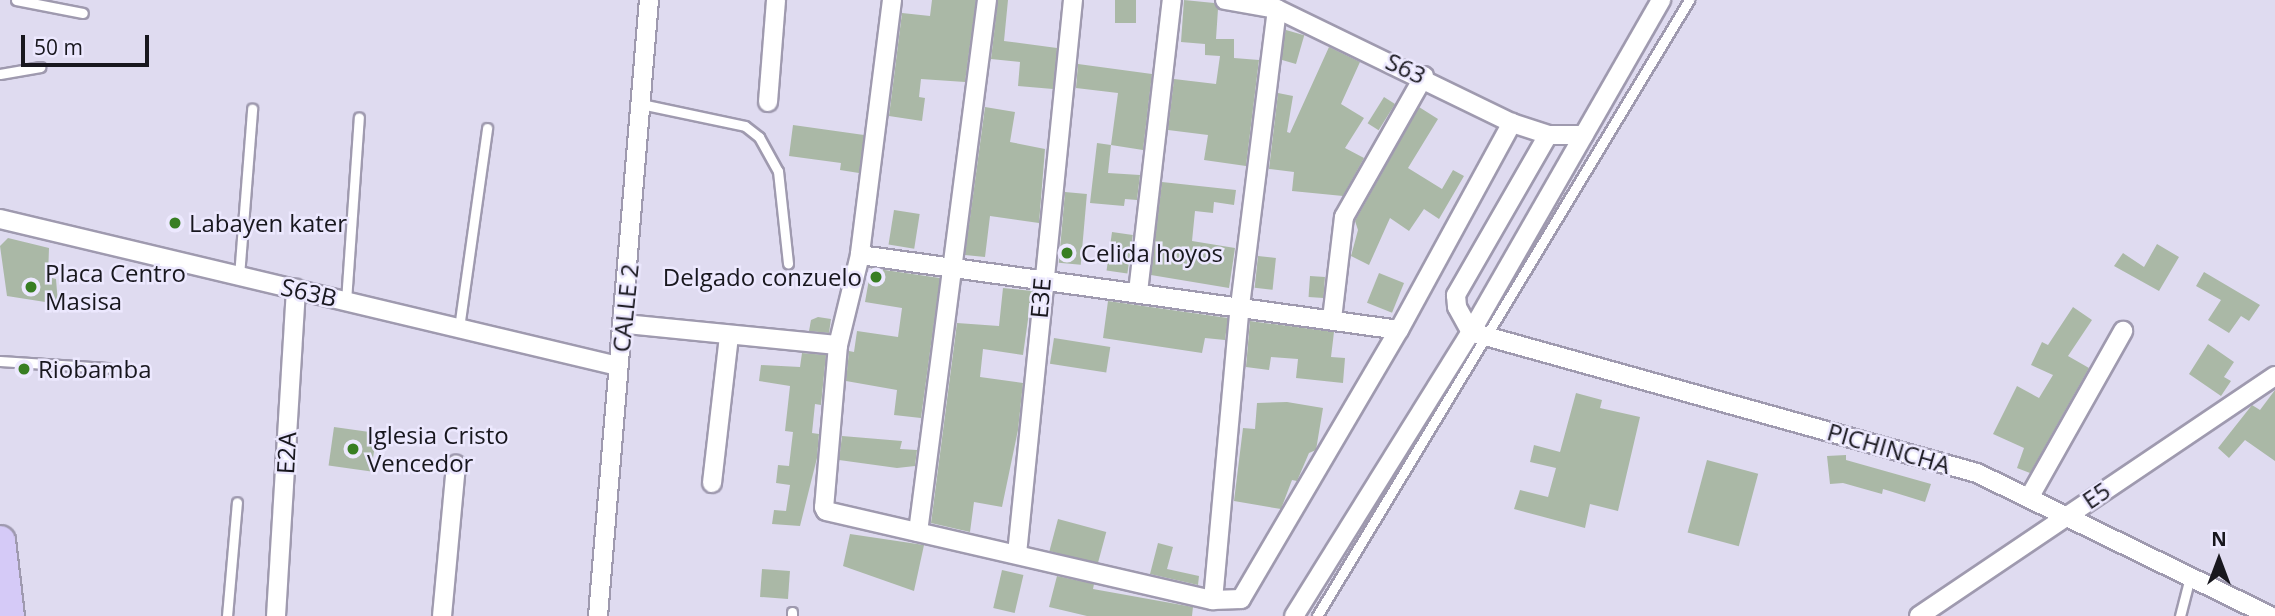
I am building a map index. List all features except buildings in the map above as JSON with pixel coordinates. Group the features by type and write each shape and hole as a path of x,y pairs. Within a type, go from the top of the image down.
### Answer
{"main road":[{"path":"0,541 9,616"}],"street":[{"name":"CALLE 2","path":"598,616 618,366 626,324 649,0"},
{"path":"768,102 776,0"},
{"path":"892,0 860,255 838,345 824,507 826,512 1213,600 1241,599 1399,330 1512,122"},
{"path":"918,532 987,0"},
{"name":"E3E","path":"1017,554 1041,280 1073,0"},
{"path":"1138,292 1172,0"},
{"path":"1294,616 1479,334 1584,135 1661,0"},
{"name":"S63","path":"1234,1 1277,9 1424,76 1512,122 1548,135 1584,135"},
{"path":"1213,600 1240,306 1277,9"},
{"path":"1332,319 1344,217 1424,76"},
{"path":"1479,334 1457,307 1456,295 1548,135"},
{"name":"S63B","path":"0,219 618,366"},
{"path":"860,255 1399,330"},
{"name":"E2A","path":"276,616 296,289"},
{"path":"626,324 838,345"},
{"path":"2029,498 2123,331"},
{"name":"PICHINCHA","path":"1479,334 1977,473 2270,616"},
{"path":"712,483 729,335"},
{"name":"E5","path":"1919,616 2275,376"},
{"path":"442,616 456,465"}],"lane":[{"path":"16,0 83,13"},
{"path":"1317,616 1479,334 1689,0"},
{"path":"0,74 40,67"},
{"path":"642,104 745,126 759,137 778,171 788,263"},
{"path":"239,276 252,109"},
{"path":"346,301 359,117"},
{"path":"458,328 487,128"},
{"path":"0,361 107,368"},
{"path":"227,616 237,502"},
{"path":"2180,616 2190,577"}],"place":[{"name":"Labayen kater","path":"175,223"},
{"name":"Celida hoyos","path":"1067,253"},
{"name":"Delgado conzuelo","path":"876,277"},
{"name":"Placa Centro Masisa","path":"31,287"},
{"name":"Riobamba","path":"24,369"},
{"name":"Iglesia Cristo Vencedor","path":"353,449"}]}
